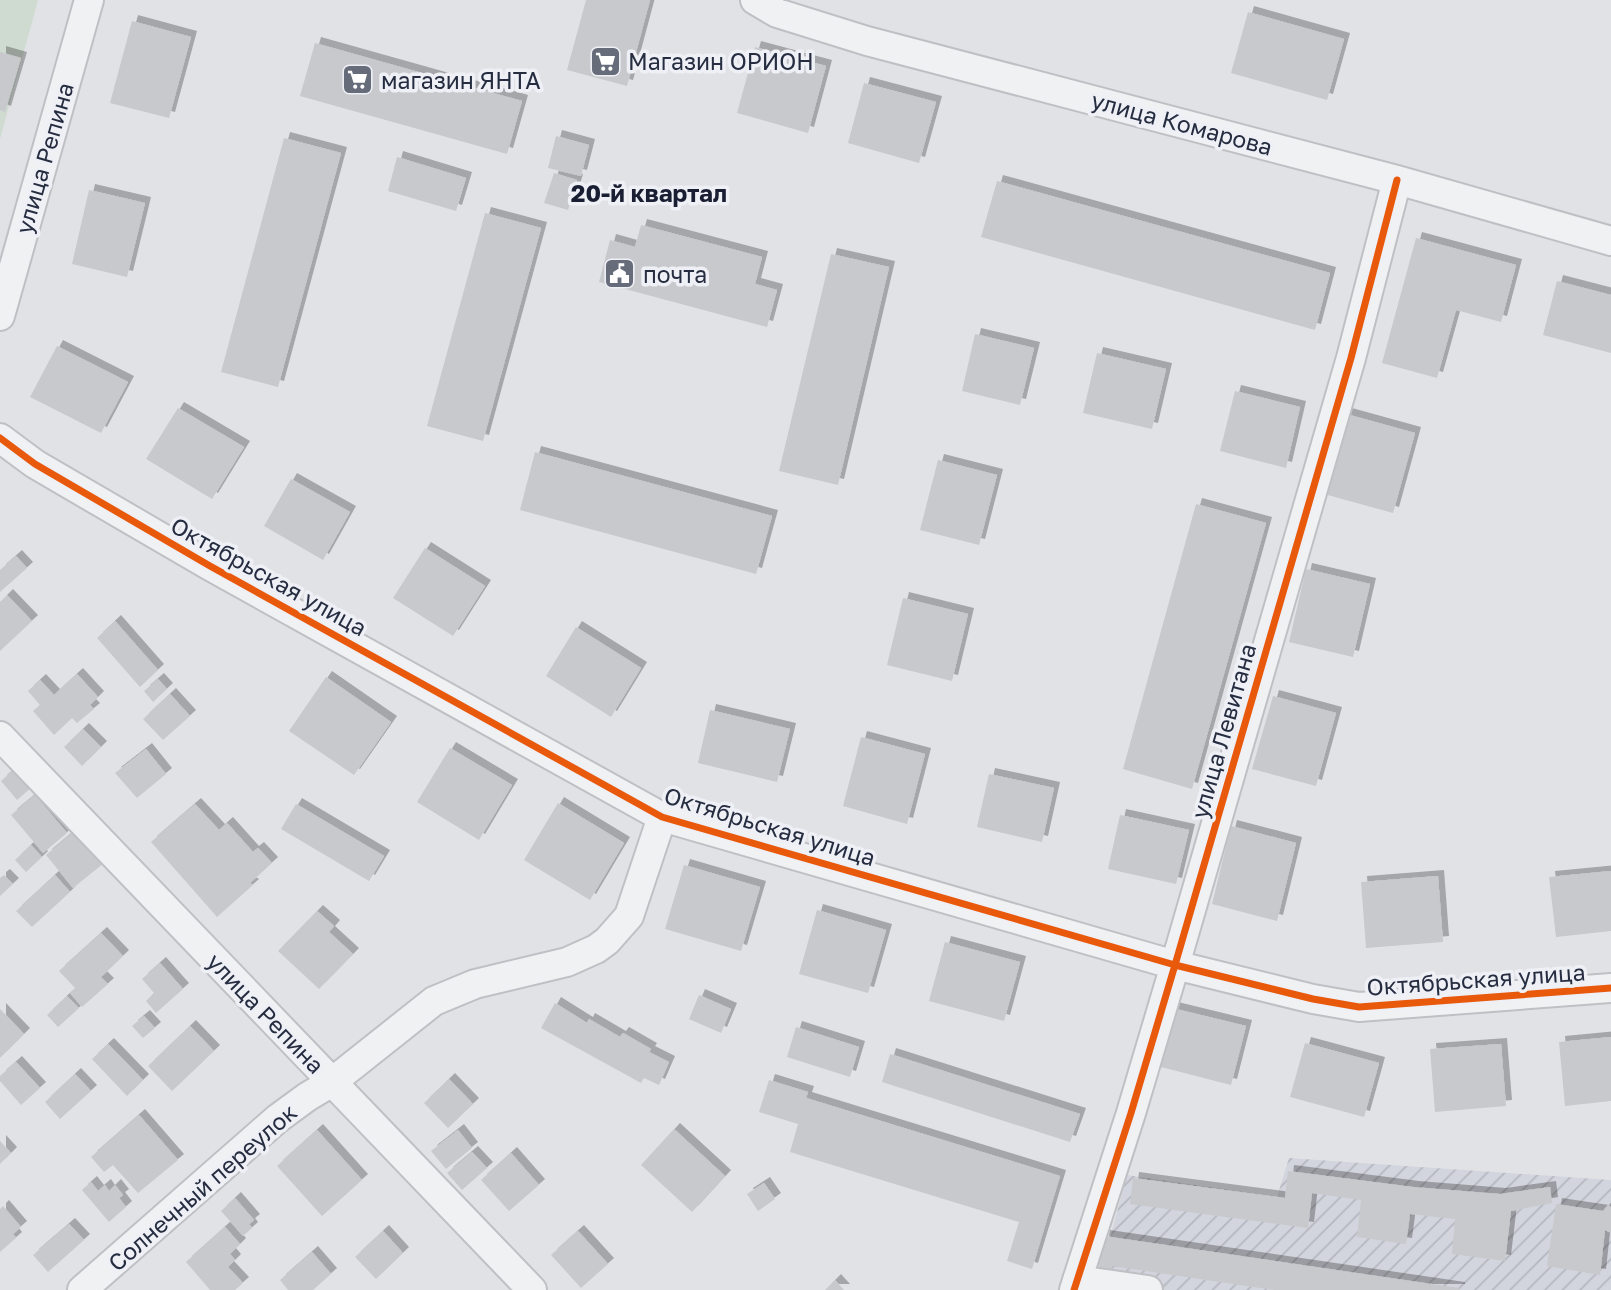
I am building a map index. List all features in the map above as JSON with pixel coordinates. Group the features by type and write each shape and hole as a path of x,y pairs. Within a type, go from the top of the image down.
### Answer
{"street":[{"name":"улица Репина","path":"0,316 89,0"},
{"name":"улица Комарова","path":"755,0 777,13 867,41 1397,180 1611,241"},
{"name":"улица Левитана","path":"1076,1285 1175,965 1351,358 1397,180"},
{"name":"Октябрьская улица","path":"0,438 35,464 210,566 662,817 1175,965 1313,999 1359,1007 1611,988"},
{"name":"улица Репина","path":"0,736 532,1290"},
{"name":"Солнечный переулок","path":"82,1290 277,1119 332,1082 435,1001 475,984 567,962 607,941 629,916 662,817"},
{"path":"1076,1285 1148,1290"}],"shaded area":[{"path":"0,0 38,0 0,139"},
{"path":"1289,1158 1611,1180 1611,1290 1096,1290 1127,1175 1277,1197"}],"building":[{"path":"586,0 650,0 627,86 567,70"},
{"path":"1248,12 1344,39 1327,100 1231,73"},
{"path":"132,21 191,37 169,118 110,103"},
{"path":"315,43 522,101 507,154 300,96"},
{"path":"755,47 826,66 808,133 737,113"},
{"path":"0,52 21,58 5,112 0,110"},
{"path":"864,83 936,102 919,163 848,143"},
{"path":"556,136 589,145 581,176 548,168"},
{"path":"284,138 341,153 278,387 221,372"},
{"path":"397,157 466,178 456,211 388,191"},
{"path":"554,173 577,180 568,210 544,203"},
{"path":"997,181 1330,273 1315,330 981,237"},
{"path":"89,190 145,203 127,277 72,264"},
{"path":"485,213 541,228 483,441 427,426"},
{"path":"641,225 762,257 755,284 777,290 767,327 599,282 610,240 635,247"},
{"path":"1416,238 1516,265 1501,322 1456,310 1437,378 1382,363"},
{"path":"831,254 889,267 838,485 779,471"},
{"path":"1557,281 1611,295 1611,353 1543,335"},
{"path":"975,334 1034,348 1020,405 962,391"},
{"path":"57,346 128,382 101,433 30,397"},
{"path":"1097,353 1166,369 1152,429 1083,413"},
{"path":"1235,391 1300,407 1286,468 1220,451"},
{"path":"178,408 244,447 212,499 146,459"},
{"path":"1346,414 1415,433 1393,513 1324,494"},
{"path":"535,452 772,516 756,574 520,510"},
{"path":"938,460 997,475 979,545 920,530"},
{"path":"291,479 350,512 323,560 264,526"},
{"path":"1196,504 1266,523 1192,789 1123,769"},
{"path":"425,548 485,586 453,636 393,598"},
{"path":"16,556 27,568 0,592 0,570"},
{"path":"1306,569 1370,584 1353,657 1289,642"},
{"path":"7,595 32,621 0,651 0,602"},
{"path":"903,598 968,614 952,681 887,665"},
{"path":"115,621 158,670 140,687 97,638"},
{"path":"576,627 641,668 611,717 546,676"},
{"path":"77,674 98,697 90,705 94,709 77,723 72,718 54,735 33,711 40,705 28,691 40,680 54,695"},
{"path":"326,677 391,722 354,775 289,731"},
{"path":"158,679 167,689 153,702 144,691"},
{"path":"170,694 190,716 163,740 143,719"},
{"path":"1273,696 1336,713 1316,786 1252,769"},
{"path":"710,710 790,729 777,782 698,763"},
{"path":"83,729 101,747 82,766 64,747"},
{"path":"861,737 925,754 907,824 843,806"},
{"path":"450,748 512,785 479,840 417,802"},
{"path":"146,749 166,774 137,798 115,773"},
{"path":"16,768 32,787 17,800 1,781"},
{"path":"989,774 1054,788 1042,842 977,827"},
{"path":"35,795 67,833 43,853 11,815"},
{"path":"558,803 624,843 590,900 524,860"},
{"path":"195,804 219,830 227,823 253,852 258,848 272,863 250,883 253,885 217,917 151,842"},
{"path":"296,804 384,856 369,881 281,829"},
{"path":"1120,815 1189,830 1176,884 1108,869"},
{"path":"1231,826 1296,843 1277,921 1212,904"},
{"path":"76,830 104,863 73,888 46,855"},
{"path":"31,845 42,857 26,872 15,860"},
{"path":"684,865 760,887 741,951 665,929"},
{"path":"1611,871 1611,931 1556,937 1549,877"},
{"path":"4,875 13,884 0,896 0,878"},
{"path":"55,875 70,892 32,927 16,911"},
{"path":"1438,876 1443,942 1366,948 1361,882"},
{"path":"817,910 886,930 868,993 799,974"},
{"path":"317,911 334,926 329,932 353,954 319,989 278,951"},
{"path":"101,933 123,956 101,977 108,984 82,1007 70,993 75,988 59,971"},
{"path":"945,942 1020,962 1004,1021 929,1001"},
{"path":"160,963 183,989 156,1013 146,1001 154,993 142,979"},
{"path":"699,995 731,1009 721,1033 689,1019"},
{"path":"67,996 79,1008 58,1027 47,1015"},
{"path":"555,1003 587,1023 589,1019 620,1037 623,1033 651,1049 649,1052 669,1062 659,1085 644,1078 641,1083 541,1028"},
{"path":"1172,1008 1246,1026 1231,1085 1157,1066"},
{"path":"0,1009 24,1034 0,1058"},
{"path":"144,1016 155,1028 143,1038 132,1026"},
{"path":"190,1026 214,1051 172,1091 148,1066"},
{"path":"796,1027 859,1047 850,1077 787,1057"},
{"path":"1611,1037 1611,1101 1565,1106 1559,1042"},
{"path":"1305,1043 1379,1063 1364,1117 1290,1097"},
{"path":"108,1044 143,1080 127,1096 92,1059"},
{"path":"1501,1044 1506,1106 1435,1112 1430,1049"},
{"path":"890,1054 1080,1114 1070,1142 882,1082"},
{"path":"16,1062 40,1088 21,1105 0,1081 0,1076"},
{"path":"75,1074 91,1091 60,1119 45,1102"},
{"path":"449,1079 473,1104 448,1128 424,1103"},
{"path":"769,1080 808,1092 806,1098 1060,1176 1032,1269 1007,1261 1019,1222 790,1152 798,1124 759,1112"},
{"path":"139,1115 178,1160 138,1193 113,1165 104,1172 91,1157"},
{"path":"674,1129 725,1176 692,1212 641,1165"},
{"path":"317,1130 362,1180 322,1216 277,1166"},
{"path":"458,1130 472,1148 446,1169 431,1151"},
{"path":"0,1141 11,1153 0,1164"},
{"path":"472,1152 487,1168 462,1190 447,1173"},
{"path":"511,1153 539,1185 509,1211 481,1180"},
{"path":"1288,1171 1413,1187 1500,1194 1550,1187 1552,1203 1511,1211 1505,1261 1452,1254 1455,1219 1410,1214 1406,1244 1357,1237 1361,1200 1312,1193 1308,1228 1130,1204 1133,1178 1285,1198"},
{"path":"91,1182 98,1191 105,1185 109,1191 115,1185 123,1195 119,1198 126,1207 109,1222 82,1190"},
{"path":"764,1183 775,1199 758,1211 747,1194"},
{"path":"235,1198 254,1220 249,1224 252,1228 243,1236 221,1211"},
{"path":"1556,1204 1603,1211 1608,1205 1611,1207 1611,1233 1605,1230 1600,1275 1547,1266"},
{"path":"3,1206 21,1227 13,1234 16,1238 0,1252 0,1209"},
{"path":"69,1224 84,1240 48,1272 33,1255"},
{"path":"225,1227 240,1244 230,1254 235,1260 228,1267 243,1283 235,1290 210,1290 186,1262"},
{"path":"383,1231 403,1253 376,1279 355,1257"},
{"path":"578,1231 608,1264 581,1288 551,1255"},
{"path":"1104,1236 1459,1290 1274,1290 1112,1266 1111,1273 1098,1269"},
{"path":"312,1252 331,1274 313,1290 288,1290 280,1280"},
{"path":"835,1280 844,1290 825,1290"}],"cycle path":[{"path":"1074,1290 1175,965 1351,358 1397,180"},
{"path":"0,438 35,464 210,566 662,817 1175,965 1313,999 1359,1007 1611,988"}],"place":[{"name":"Магазин ОРИОН","path":"605,61"},
{"name":"магазин ЯНТА","path":"358,80"},
{"name":"почта","path":"620,274"}],"district":[{"name":"20-й квартал","path":"649,192"}]}
